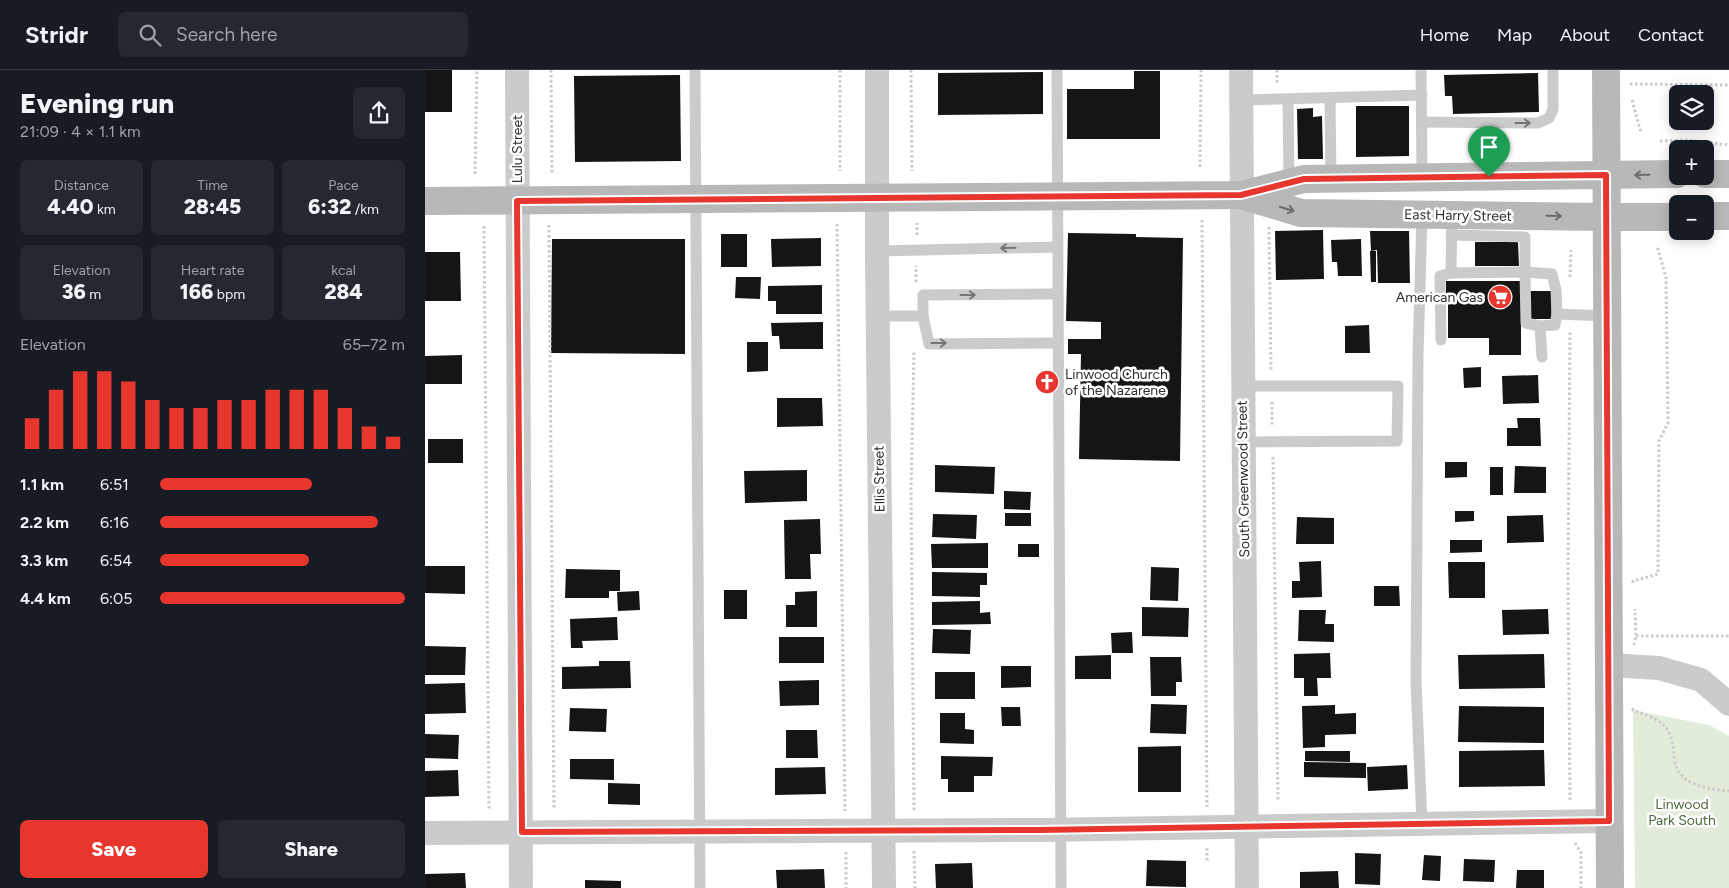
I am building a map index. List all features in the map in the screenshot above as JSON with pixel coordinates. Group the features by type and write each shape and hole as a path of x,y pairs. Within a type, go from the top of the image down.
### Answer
{"main road":[{"path":"1609,888 1609,821 1619,666 1607,316 1606,175 1620,77"},
{"name":"East Harry Street","path":"425,201 1241,195 1304,179 1669,174"},
{"path":"1714,174 1729,174"},
{"name":"East Harry Street","path":"1241,195 1301,213 1422,215 1452,225 1525,226 1606,217 1669,216"},
{"path":"1714,216 1729,216"}],"street":[{"name":"Lulu Street","path":"517,70 521,888"},
{"name":"Ellis Street","path":"877,70 877,316 884,888"},
{"name":"South Greenwood Street","path":"1241,70 1247,888"},
{"path":"1619,666 1659,668 1701,680 1729,704"},
{"path":"425,833 1061,830 1609,821"}],"lane":[{"path":"695,70 700,888"},
{"path":"1057,70 1061,888"},
{"path":"1421,70 1422,178"},
{"path":"1422,122 1538,123 1549,118 1553,109 1553,70"},
{"path":"1241,100 1422,95"},
{"path":"1330,98 1331,178"},
{"path":"1288,99 1289,183"},
{"path":"1422,215 1418,355 1416,682 1423,824"},
{"path":"1451,273 1452,225"},
{"path":"1441,340 1440,276 1451,273 1525,272 1552,274 1556,290 1557,314 1555,325 1540,326 1526,323 1525,272 1525,226"},
{"path":"877,251 1057,247"},
{"path":"1057,294 923,295 919,316 929,344 1058,343"},
{"path":"1557,314 1607,316"},
{"path":"877,316 919,316"},
{"path":"1540,326 1542,357"},
{"path":"1242,386 1398,386 1397,441 1243,442"}],"path":[{"path":"475,174 477,70"},
{"path":"551,70 552,173"},
{"path":"840,70 840,171"},
{"path":"911,70 912,170"},
{"path":"1200,167 1201,70"},
{"path":"1641,133 1620,77 1729,85"},
{"path":"1660,141 1687,140 1729,145"},
{"path":"1202,220 1207,863"},
{"path":"1269,222 1278,801"},
{"path":"915,888 911,490 919,316 916,250 917,223"},
{"path":"837,224 846,888"},
{"path":"549,225 554,811"},
{"path":"484,226 489,810"},
{"path":"1634,590 1633,581 1658,574 1659,442 1668,423 1666,277 1657,246"},
{"path":"1571,250 1571,278"},
{"path":"1570,315 1568,587 1570,800 1573,840 1581,853 1581,888"},
{"path":"1619,666 1636,636 1634,600"},
{"path":"1636,636 1729,636"},
{"path":"1633,701 1633,710 1659,721 1667,729 1674,744 1675,764 1683,777 1698,786 1729,791"}],"green space":[{"name":"Linwood Park South","path":"1633,710 1709,725 1729,736 1729,888 1635,888"}],"building":[{"path":"425,70 452,70 452,112 425,112"},
{"path":"1134,71 1160,71 1160,139 1067,139 1067,89 1134,89"},
{"path":"1043,72 1043,114 938,115 938,73"},
{"path":"1538,73 1539,112 1453,114 1452,96 1445,96 1444,75"},
{"path":"680,75 681,161 575,162 574,76"},
{"path":"1356,106 1409,106 1409,156 1356,157"},
{"path":"1313,108 1313,117 1322,116 1323,159 1298,159 1297,109"},
{"path":"1323,230 1324,279 1276,280 1275,231"},
{"path":"1370,231 1409,231 1410,283 1378,283 1377,250 1371,251"},
{"path":"1068,233 1136,234 1136,237 1183,238 1180,461 1079,459 1081,354 1068,354 1068,339 1101,339 1101,322 1066,321"},
{"path":"721,234 747,234 747,267 721,267"},
{"path":"821,238 821,266 772,267 771,239"},
{"path":"552,239 685,239 685,354 551,353"},
{"path":"1361,239 1362,276 1338,276 1337,262 1332,262 1331,240"},
{"path":"1475,242 1518,242 1519,266 1475,266"},
{"path":"1370,251 1376,251 1376,282 1371,282"},
{"path":"425,252 460,252 461,301 425,301"},
{"path":"736,277 761,277 760,299 735,298"},
{"path":"1446,281 1521,281 1521,355 1489,355 1489,338 1448,338"},
{"path":"822,285 822,314 776,314 776,301 768,301 768,286"},
{"path":"1528,291 1551,291 1552,319 1529,319"},
{"path":"823,322 823,349 780,349 779,336 772,336 771,323"},
{"path":"1369,325 1370,353 1345,353 1345,326"},
{"path":"747,342 768,342 768,371 747,372"},
{"path":"462,355 462,384 425,384 425,356"},
{"path":"1481,367 1481,387 1464,388 1463,368"},
{"path":"1538,375 1539,403 1503,404 1502,376"},
{"path":"777,398 822,398 823,426 777,427"},
{"path":"1517,418 1540,418 1541,446 1507,446 1507,428 1518,428"},
{"path":"428,439 463,439 463,463 428,463"},
{"path":"1445,462 1467,462 1467,477 1445,478"},
{"path":"935,465 995,467 994,494 935,492"},
{"path":"1515,466 1546,467 1546,493 1514,493"},
{"path":"1490,467 1503,467 1503,495 1490,495"},
{"path":"807,470 807,501 745,503 744,471"},
{"path":"1004,491 1031,492 1030,510 1004,509"},
{"path":"1455,511 1474,511 1474,521 1455,522"},
{"path":"1005,513 1031,513 1031,526 1005,526"},
{"path":"933,514 977,515 976,539 932,537"},
{"path":"1543,515 1544,542 1507,543 1507,516"},
{"path":"1297,517 1334,518 1334,544 1296,544"},
{"path":"820,519 821,554 810,554 811,579 785,579 784,520"},
{"path":"1450,540 1482,540 1482,552 1450,553"},
{"path":"988,543 988,568 932,568 931,544"},
{"path":"1018,544 1039,544 1039,557 1018,557"},
{"path":"1321,561 1322,597 1292,598 1292,581 1300,581 1299,562"},
{"path":"1448,562 1485,562 1485,598 1449,598"},
{"path":"425,566 465,566 465,594 425,593"},
{"path":"1151,567 1179,568 1178,601 1150,600"},
{"path":"566,569 620,570 620,591 609,591 609,598 565,598"},
{"path":"932,572 987,573 987,585 980,585 980,597 932,596"},
{"path":"1374,586 1399,586 1400,606 1374,606"},
{"path":"724,590 747,590 747,619 724,619"},
{"path":"639,591 640,610 618,611 617,592"},
{"path":"817,591 817,627 786,627 786,605 795,605 795,592"},
{"path":"980,601 980,613 990,612 991,624 932,625 932,602"},
{"path":"1142,607 1189,608 1188,637 1142,636"},
{"path":"1548,609 1549,634 1503,635 1502,610"},
{"path":"1299,610 1326,610 1325,624 1334,624 1334,642 1298,641"},
{"path":"617,617 618,640 582,641 583,648 571,648 570,619"},
{"path":"933,629 971,630 970,654 932,653"},
{"path":"1132,632 1133,653 1112,653 1111,633"},
{"path":"779,637 824,637 824,663 779,663"},
{"path":"425,646 466,647 465,675 425,675"},
{"path":"1330,653 1331,678 1317,678 1318,696 1304,696 1304,678 1294,678 1294,654"},
{"path":"1544,654 1545,688 1459,689 1458,655"},
{"path":"1111,655 1111,679 1075,679 1075,656"},
{"path":"1150,657 1181,657 1182,682 1176,682 1176,696 1151,696"},
{"path":"599,661 630,661 631,688 562,689 562,667 599,666"},
{"path":"1001,666 1031,666 1031,687 1001,688"},
{"path":"935,672 975,672 975,699 935,699"},
{"path":"819,680 819,705 780,706 779,681"},
{"path":"465,683 466,713 425,714 425,684"},
{"path":"1151,704 1187,705 1186,734 1150,733"},
{"path":"1335,705 1335,714 1356,713 1356,734 1325,735 1325,747 1303,748 1302,706"},
{"path":"1459,706 1544,707 1544,743 1458,742"},
{"path":"1001,707 1020,707 1021,726 1002,726"},
{"path":"570,708 607,709 606,732 569,731"},
{"path":"940,713 965,713 965,729 974,730 974,744 940,743"},
{"path":"786,730 817,730 818,758 786,758"},
{"path":"425,734 459,735 458,759 425,758"},
{"path":"1181,746 1181,792 1138,792 1138,747"},
{"path":"1544,750 1545,786 1459,787 1459,751"},
{"path":"1305,751 1350,751 1350,762 1305,761"},
{"path":"941,756 993,757 992,776 974,776 974,792 948,792 948,779 941,779"},
{"path":"570,759 614,759 614,780 570,779"},
{"path":"1304,762 1366,763 1366,778 1304,777"},
{"path":"1407,765 1408,789 1368,791 1367,767"},
{"path":"825,767 826,794 775,795 775,768"},
{"path":"458,770 459,796 425,797 425,771"},
{"path":"608,783 640,784 640,805 608,804"},
{"path":"1355,853 1381,854 1380,885 1355,884"},
{"path":"1424,855 1441,856 1440,881 1422,880"},
{"path":"1464,859 1495,860 1494,882 1463,881"},
{"path":"1147,860 1186,861 1186,887 1146,886"},
{"path":"972,863 973,888 936,888 935,864"},
{"path":"824,869 825,888 777,888 776,870"},
{"path":"1517,870 1544,870 1544,888 1516,888"},
{"path":"1338,871 1339,888 1300,888 1300,872"},
{"path":"465,873 466,888 425,888 425,874"},
{"path":"585,880 621,881 621,888 585,888"}],"place":[{"name":"American Gas","path":"1500,297"},
{"name":"Linwood Church of the Nazarene","path":"1047,382"}],"route":[{"path":"1606,175 1609,821 1039,830 522,832 517,201 1241,195 1304,179 1489,177 1606,175"}]}
